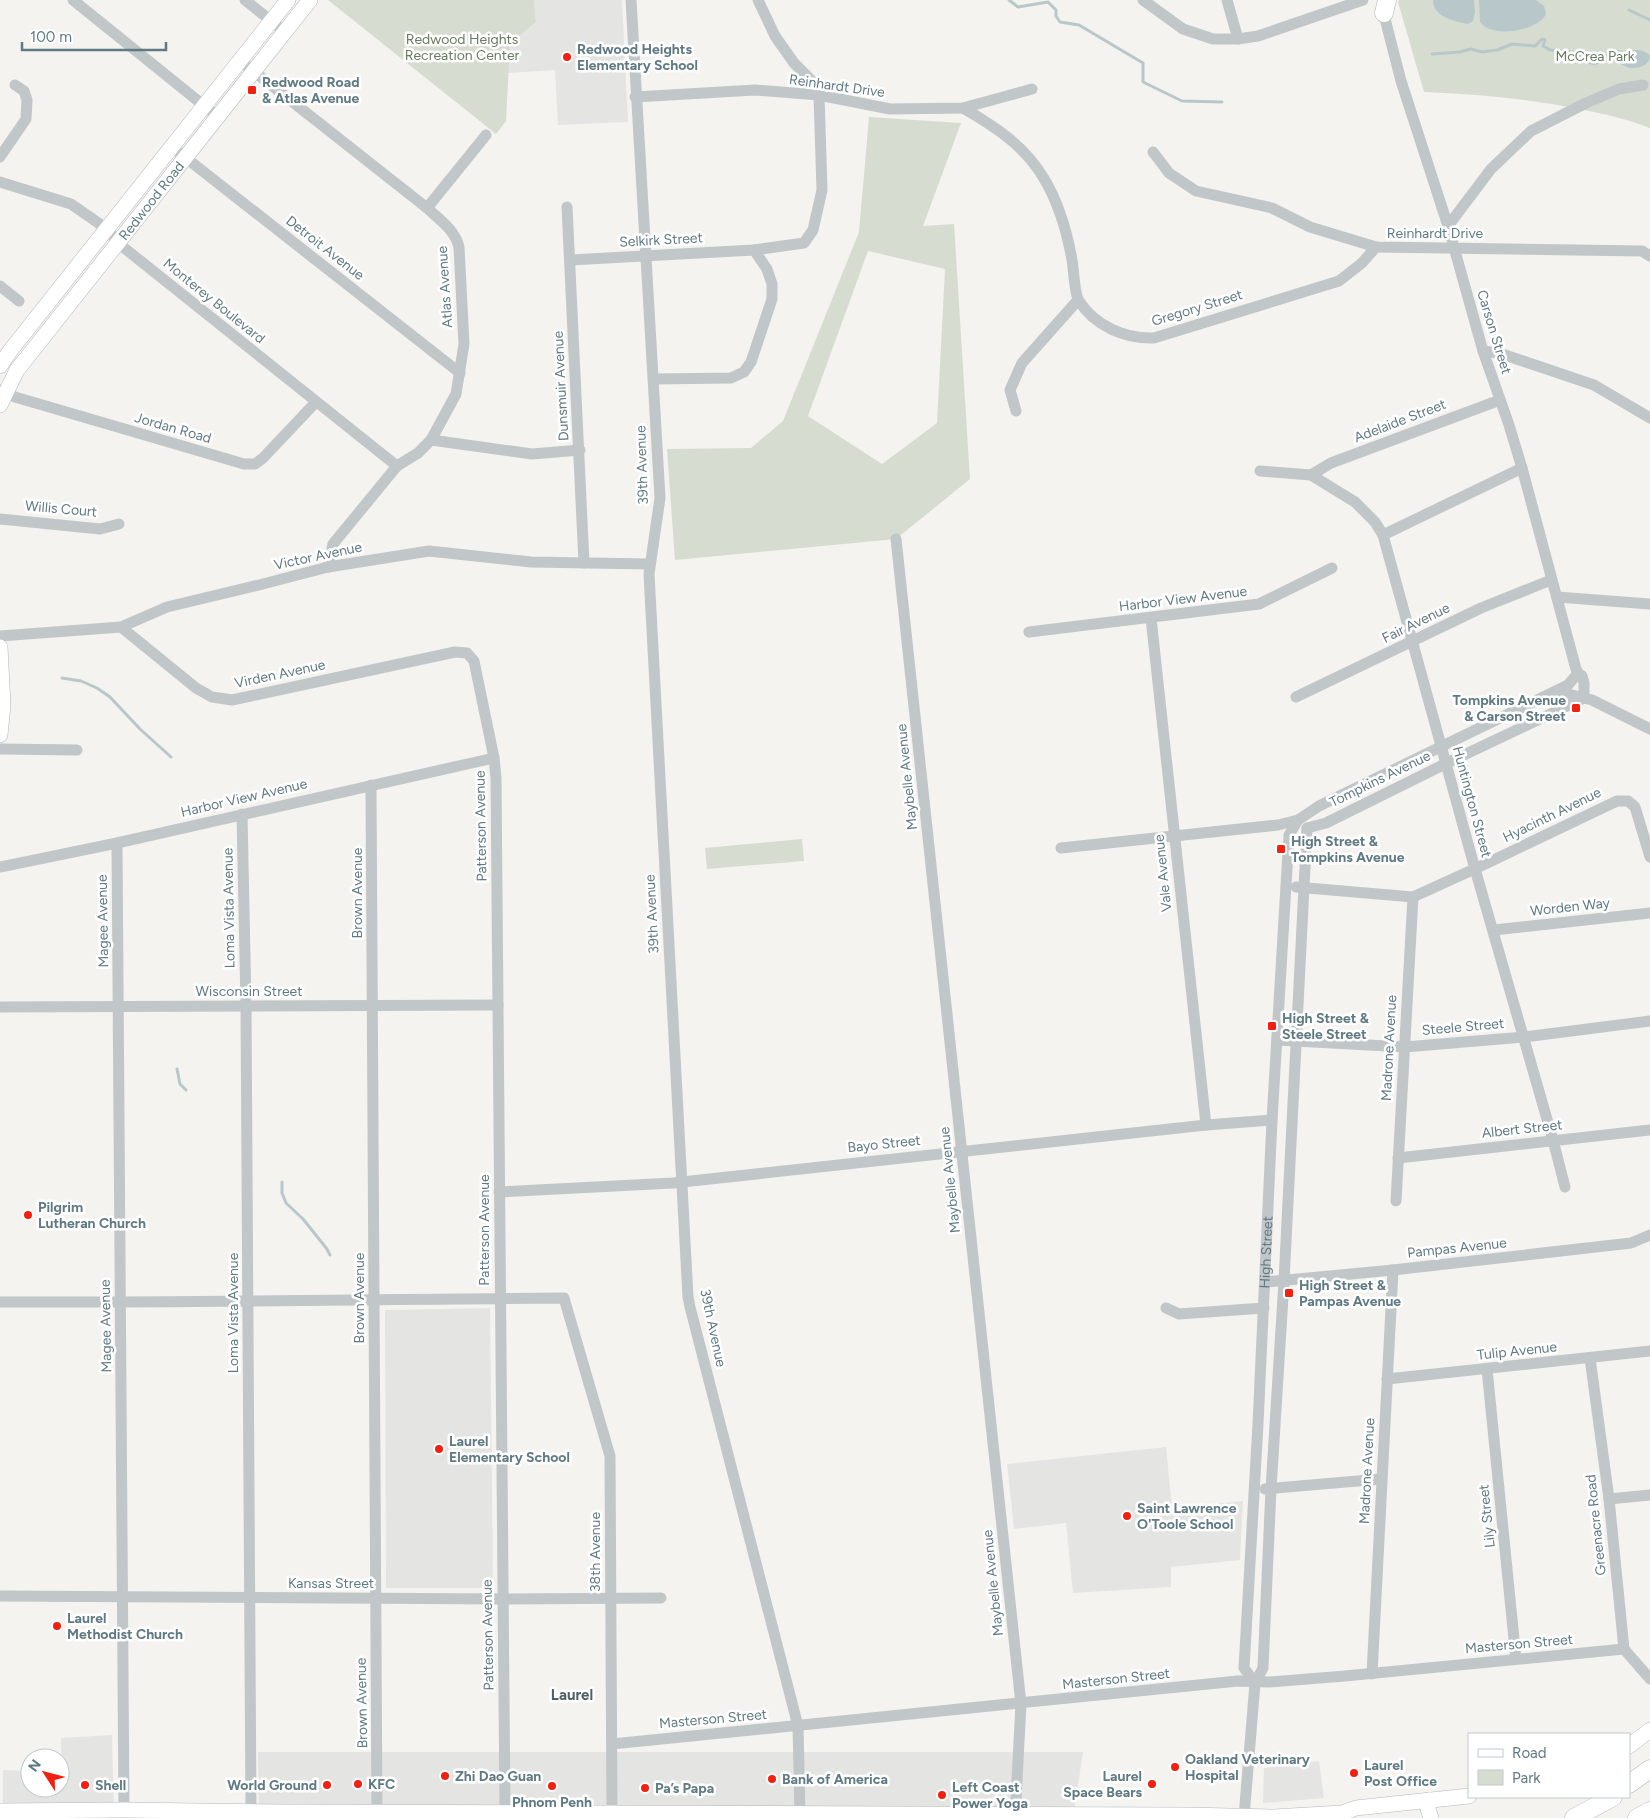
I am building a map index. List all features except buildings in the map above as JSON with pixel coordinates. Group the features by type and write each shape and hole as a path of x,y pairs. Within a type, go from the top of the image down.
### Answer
{"highway":[{"path":"1630,1785 1650,1769"},
{"path":"1630,1786 1650,1776"},
{"path":"1574,1818 1611,1798"},
{"path":"1637,1818 1650,1811"}],"main road":[{"name":"Redwood Road","path":"0,366 288,0"},
{"name":"Redwood Road","path":"2,396 17,370 310,0"},
{"path":"0,647 2,705 0,736"},
{"path":"1630,1745 1650,1730"},
{"path":"0,1811 124,1810 251,1812 282,1815 377,1812 504,1813 571,1816 612,1813 1274,1817 1348,1815 1356,1808 1468,1796"},
{"path":"1429,1800 1428,1809 1431,1818"}],"street":[{"path":"73,0 218,117"},
{"path":"245,0 285,32"},
{"name":"39th Avenue","path":"631,0 635,97 660,498 658,522 649,564 690,1307 798,1726 800,1814"},
{"path":"758,0 775,36 794,63 812,81 819,95"},
{"path":"1143,0 1183,29 1213,39 1238,39 1258,36 1363,0"},
{"path":"1227,0 1238,39"},
{"name":"Carson Street","path":"1384,4 1401,81 1448,226 1483,351 1522,468 1551,580 1578,673"},
{"name":"Atlas Avenue","path":"240,61 427,208 457,237 459,247 464,344 456,394 431,440 418,453 397,466 333,544 328,566"},
{"path":"1448,226 1491,170 1531,132 1586,103 1619,89 1643,85"},
{"path":"0,157 26,119 27,100 24,91 15,86"},
{"name":"Reinhardt Drive","path":"635,97 755,90 819,95 890,108 963,108 1032,89"},
{"name":"Selkirk Street","path":"570,260 754,250 804,244 814,230 822,190 819,95"},
{"path":"963,108 998,129 1016,144 1044,177 1062,218 1072,259 1078,300 1022,362 1010,390 1016,411"},
{"path":"427,208 486,135"},
{"name":"Detroit Avenue","path":"172,147 460,373"},
{"name":"Reinhardt Drive","path":"1153,152 1169,174 1196,191 1272,208 1310,227 1376,247 1642,251 1650,256"},
{"name":"Monterey Boulevard","path":"0,182 71,204 107,229 118,243 397,466"},
{"name":"Dunsmuir Avenue","path":"567,207 584,563"},
{"name":"Gregory Street","path":"1078,300 1101,324 1126,335 1141,339 1154,338 1339,281 1362,263 1376,247"},
{"path":"654,379 731,378 744,372 751,362 772,299 772,284 767,270 754,250"},
{"path":"0,286 19,301"},
{"path":"1483,351 1499,354 1594,385 1650,418"},
{"name":"Jordan Road","path":"2,396 15,398 244,464 255,464 263,458 316,402"},
{"name":"Adelaide Street","path":"1312,475 1330,463 1500,400"},
{"path":"431,440 532,454 580,450"},
{"path":"1383,535 1522,468"},
{"name":"Huntington Street","path":"1260,471 1312,475 1355,502 1375,522 1383,535 1565,1188"},
{"name":"Willis Court","path":"0,519 100,528 120,524"},
{"name":"Maybelle Avenue","path":"896,539 1021,1704 1015,1816"},
{"name":"Victor Avenue","path":"0,636 121,627 167,607 259,586 328,566 429,551 530,562 649,564"},
{"name":"Harbor View Avenue","path":"1029,632 1259,604 1332,568"},
{"name":"Fair Avenue","path":"1296,697 1481,608 1551,580"},
{"path":"1556,598 1650,604"},
{"name":"Vale Avenue","path":"1151,618 1206,1125"},
{"name":"Virden Avenue","path":"121,627 196,688 212,697 232,700 455,652 467,653"},
{"name":"Patterson Avenue","path":"467,653 474,662 494,758 496,778 504,1813"},
{"path":"1578,673 1582,676 1584,683 1584,698"},
{"name":"Tompkins Avenue","path":"1303,824 1319,806 1568,685 1578,673"},
{"path":"1556,691 1592,700 1650,729"},
{"name":"Tompkins Avenue","path":"1061,848 1278,825 1326,823 1446,763 1584,698"},
{"path":"0,749 77,750"},
{"name":"Harbor View Avenue","path":"0,867 117,843 494,758"},
{"name":"Brown Avenue","path":"371,785 377,1812"},
{"name":"Hyacinth Avenue","path":"1286,887 1413,897 1617,801 1628,801 1635,807 1650,857"},
{"name":"Loma Vista Avenue","path":"242,814 246,1006 251,1812"},
{"name":"High Street","path":"1255,1683 1244,1668 1266,1282 1272,1120 1289,834 1303,824"},
{"name":"High Street","path":"1244,1817 1255,1683 1263,1668 1304,888 1303,824"},
{"name":"Magee Avenue","path":"117,843 124,1810"},
{"name":"Madrone Avenue","path":"1396,1201 1413,897"},
{"name":"Worden Way","path":"1494,930 1650,913"},
{"name":"Wisconsin Street","path":"0,1007 498,1005"},
{"name":"Steele Street","path":"1277,1040 1405,1047 1524,1037 1650,1021"},
{"name":"Bayo Street","path":"499,1192 673,1183 1206,1125 1272,1120"},
{"name":"Albert Street","path":"1398,1158 1650,1130"},
{"name":"Pampas Avenue","path":"1266,1282 1393,1270 1631,1243 1650,1236"},
{"name":"Madrone Avenue","path":"1372,1674 1393,1270"},
{"path":"0,1302 500,1298"},
{"name":"38th Avenue","path":"500,1298 564,1298 610,1456 612,1813"},
{"path":"1166,1308 1179,1314 1264,1308"},
{"name":"Tulip Avenue","path":"1387,1379 1650,1352"},
{"name":"Greenacre Road","path":"1590,1358 1608,1499 1624,1649"},
{"name":"Lily Street","path":"1487,1370 1516,1659"},
{"path":"1254,1489 1381,1479"},
{"path":"1608,1499 1650,1495"},
{"name":"Kansas Street","path":"0,1596 662,1598"},
{"path":"1624,1649 1650,1679"},
{"name":"Masterson Street","path":"612,1744 1238,1681 1255,1683 1372,1674 1624,1649"}],"shaded area":[{"name":"Redwood Heights Elementary School","path":"534,0 622,0 628,122 558,125 555,70 507,73 510,44 536,22"},
{"path":"1433,0 1474,0 1475,13 1473,21 1468,24 1445,17 1436,10"},
{"path":"1479,0 1536,0 1544,6 1546,14 1534,25 1525,28 1514,31 1494,30 1480,22"},
{"path":"1610,48 1623,51 1641,50 1650,56 1645,65 1634,68 1627,67 1609,57"},
{"name":"Laurel Elementary School","path":"490,1308 493,1588 386,1588 385,1310"},
{"name":"Saint Lawrence O'Toole School","path":"1166,1447 1172,1508 1243,1501 1240,1560 1171,1567 1171,1587 1073,1593 1066,1523 1014,1529 1007,1464"},
{"path":"112,1735 114,1818 3,1818 3,1770 20,1771 20,1798 70,1798 70,1748 61,1748 61,1738"},
{"path":"258,1752 1083,1752 1073,1818 259,1818"},
{"path":"1319,1761 1324,1798 1263,1803 1264,1768"}],"green space":[{"name":"Redwood Heights Recreation Center","path":"328,0 534,0 536,22 510,44 506,121 496,134"},
{"name":"McCrea Park","path":"1399,0 1649,0 1650,128 1615,117 1561,105 1463,94 1424,92"},
{"path":"869,117 961,123 923,226 954,224 970,479 896,539 675,560 667,449 751,448 783,421 859,232","holes":["868,251 945,269 937,423 882,464 808,416"]},
{"path":"802,839 804,861 707,869 705,848"}],"waterway":[{"path":"1009,0 1018,7 1048,2 1056,10 1056,16 1060,22 1079,25 1143,63 1143,82 1182,101 1222,102"},
{"path":"1629,10 1650,20"},
{"path":"1432,54 1460,52 1471,49 1482,52 1497,50 1512,44 1535,46 1542,39 1545,40 1543,46 1550,50 1579,53 1587,61 1594,64 1601,61 1609,53 1613,53"},
{"path":"62,678 81,681 97,688 110,697 140,729 171,757"},
{"path":"177,1069 180,1084 186,1090"},
{"path":"282,1182 282,1193 286,1203 303,1219 330,1255"}],"place":[{"name":"Redwood Heights Elementary School","path":"567,57"},
{"name":"Redwood Road & Atlas Avenue","path":"252,90"},
{"name":"Tompkins Avenue & Carson Street","path":"1576,708"},
{"name":"High Street & Tompkins Avenue","path":"1281,849"},
{"name":"High Street & Steele Street","path":"1272,1026"},
{"name":"Pilgrim Lutheran Church","path":"28,1215"},
{"name":"High Street & Pampas Avenue","path":"1289,1293"},
{"name":"Laurel Elementary School","path":"439,1449"},
{"name":"Saint Lawrence O'Toole School","path":"1127,1516"},
{"name":"Laurel Methodist Church","path":"57,1626"},
{"name":"Oakland Veterinary Hospital","path":"1175,1767"},
{"name":"Laurel Post Office","path":"1354,1773"},
{"name":"Zhi Dao Guan","path":"445,1776"},
{"name":"Bank of America","path":"772,1779"},
{"name":"KFC","path":"358,1784"},
{"name":"Laurel Space Bears","path":"1152,1784"},
{"name":"Shell","path":"85,1785"},
{"name":"World Ground","path":"327,1785"},
{"name":"Phnom Penh","path":"552,1786"},
{"name":"Pa’s Papa","path":"645,1788"},
{"name":"Left Coast Power Yoga","path":"942,1795"}],"district":[{"name":"Laurel","path":"572,1695"}]}
